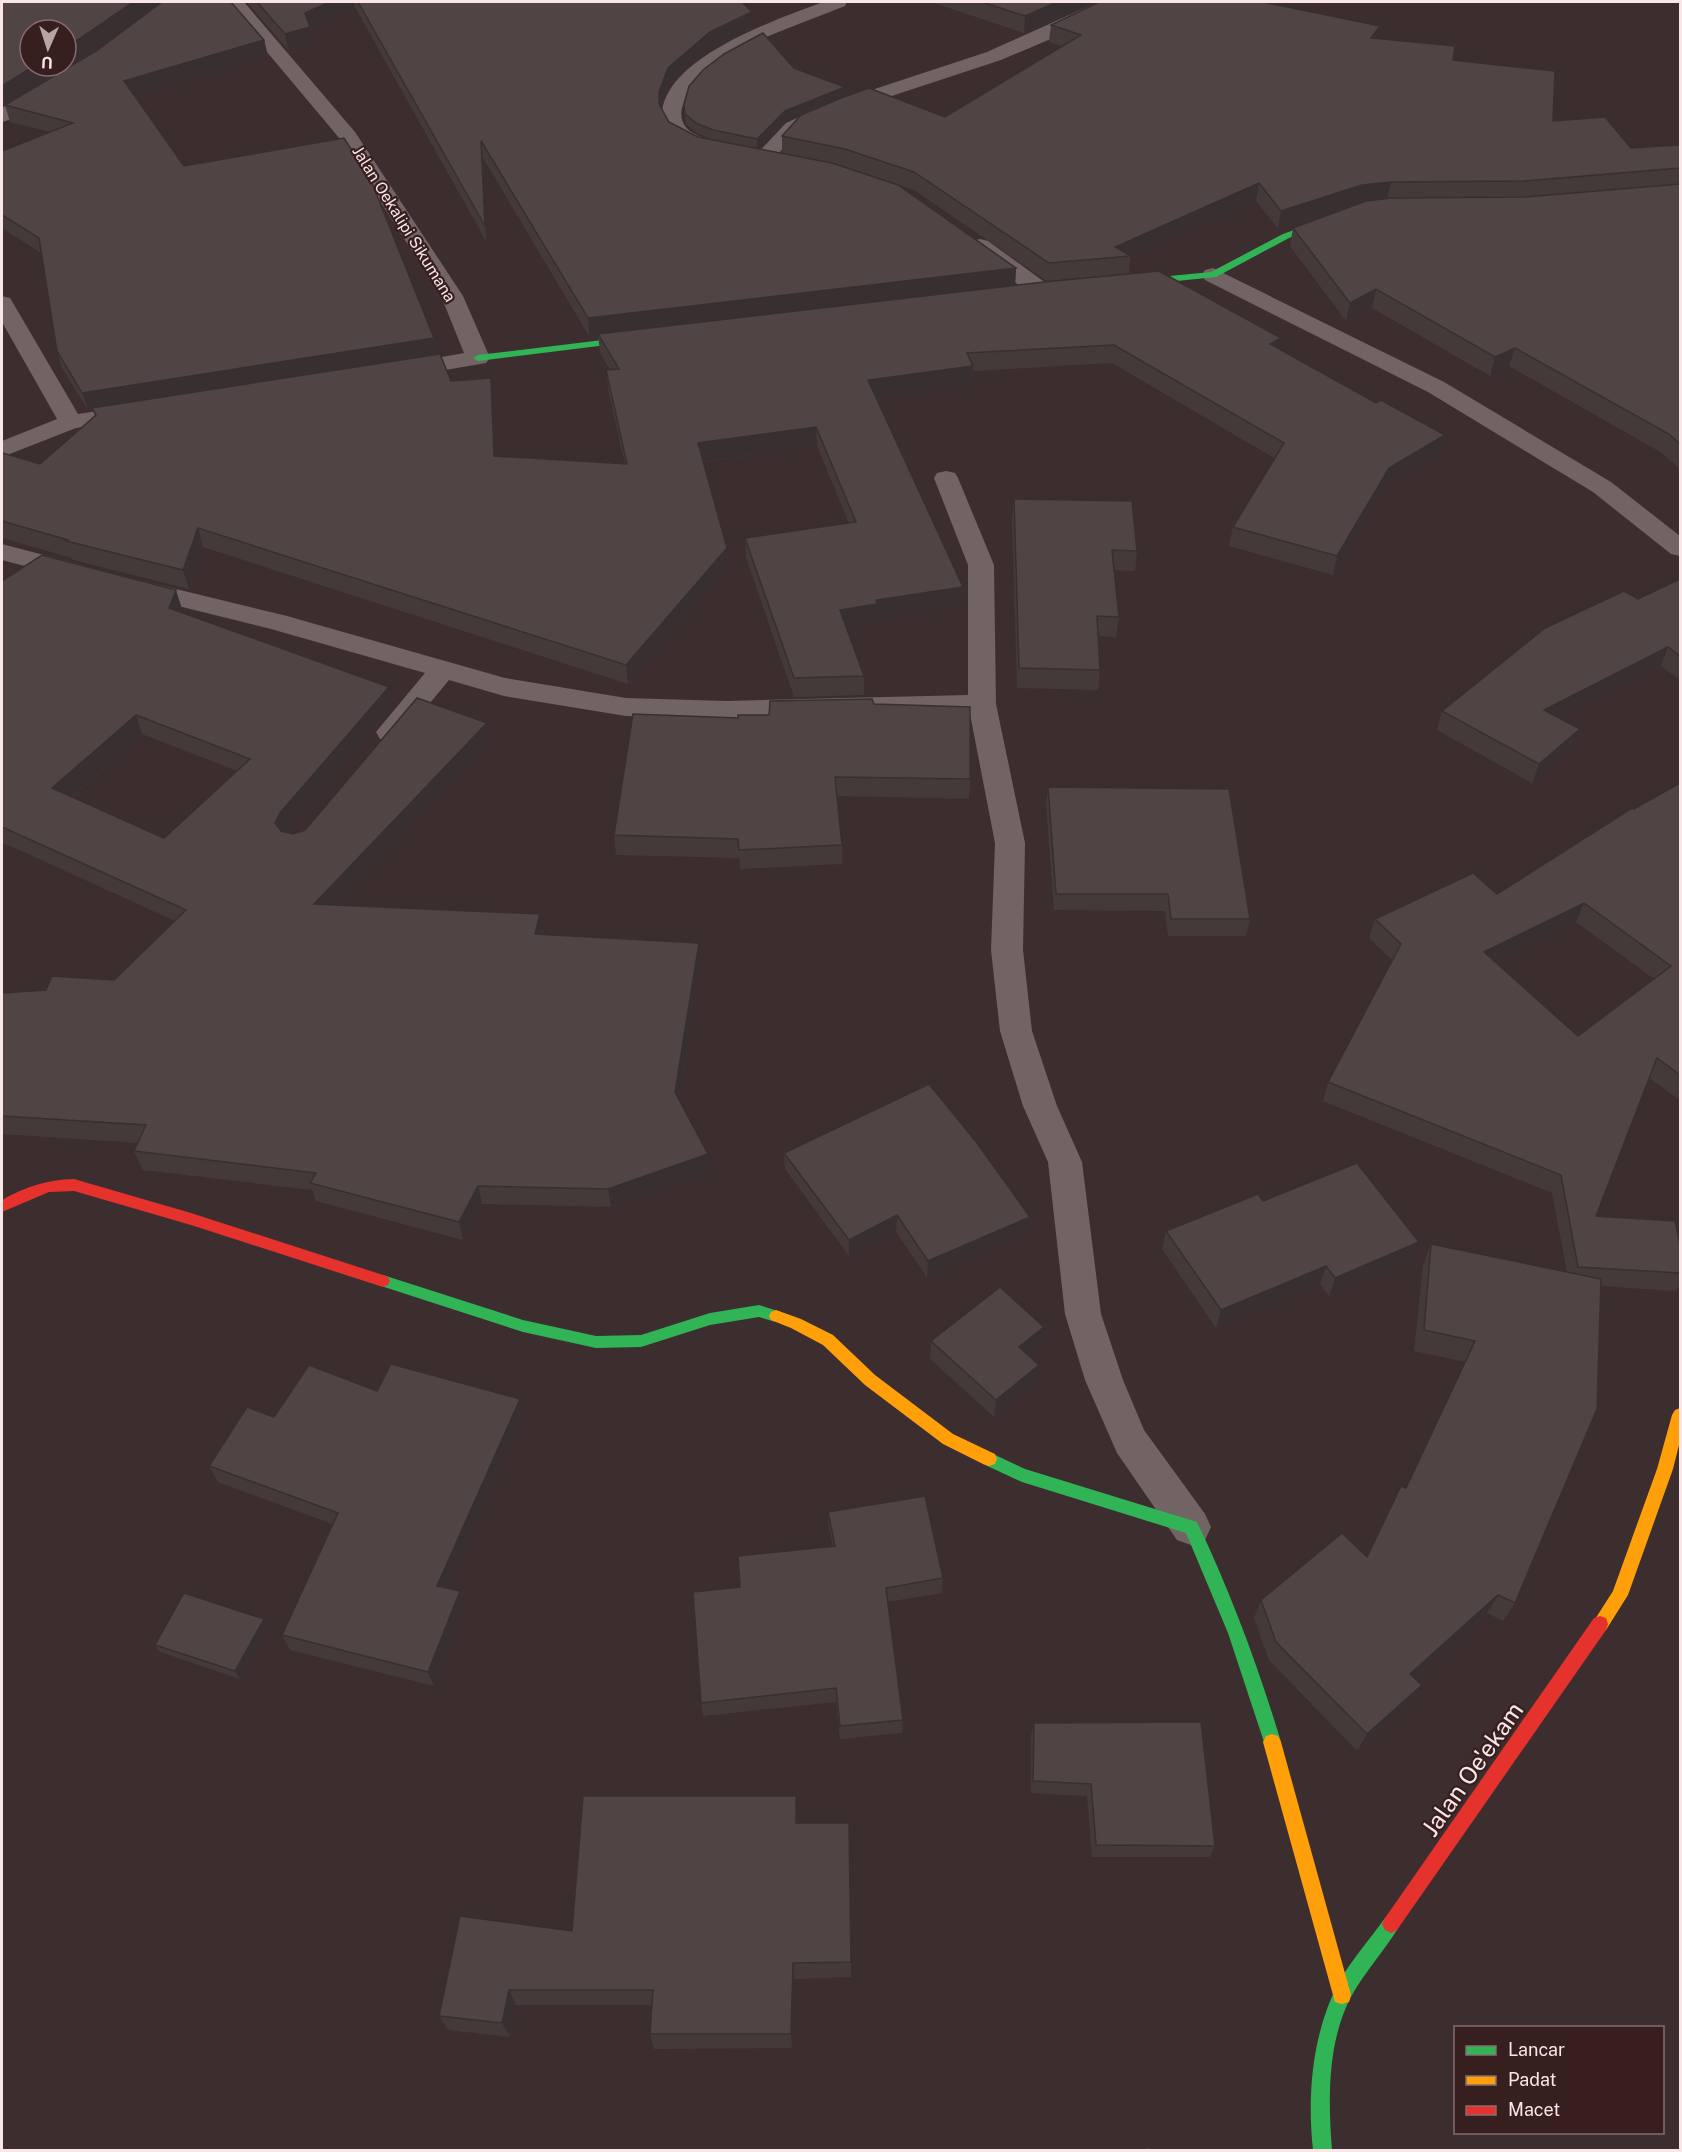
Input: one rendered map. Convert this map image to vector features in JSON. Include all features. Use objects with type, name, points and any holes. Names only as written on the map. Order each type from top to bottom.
[{"type":"street","name":"Jalan Oekalipi Sikumana","points":[[234,2],[348,136],[452,296],[478,358]]},
{"type":"street","points":[[783,161],[706,147],[679,133],[672,121],[672,109],[678,90],[719,54],[778,26],[838,2]]},
{"type":"street","points":[[762,159],[793,127],[833,109],[994,56],[1053,31],[1112,2]]},
{"type":"street","points":[[2,116],[62,79]]},
{"type":"street","points":[[1111,285],[1213,275],[1287,236],[1351,214]]},
{"type":"street","points":[[966,236],[1048,291]]},
{"type":"street","points":[[1213,275],[1436,387],[1602,487],[1680,548]]},
{"type":"street","points":[[1019,294],[1048,291]]},
{"type":"street","points":[[2,303],[71,422]]},
{"type":"street","points":[[378,374],[478,358],[654,337]]},
{"type":"street","points":[[2,450],[71,422],[163,408]]},
{"type":"street","points":[[946,478],[981,565],[982,704],[1010,843],[1007,950],[1016,1031],[1040,1106],[1065,1162],[1083,1314],[1104,1380],[1130,1441],[1191,1527],[1210,1565],[1262,1707],[1342,1995]]},
{"type":"street","points":[[2,552],[277,622],[504,687],[626,707],[726,710],[982,704]]},
{"type":"street","points":[[374,752],[442,671]]},
{"type":"street","points":[[2,1206],[25,1194],[49,1186],[74,1185],[191,1219],[523,1326],[596,1342],[641,1341],[710,1319],[759,1311],[796,1323],[828,1340],[870,1380],[948,1439],[1022,1475],[1191,1527]]},
{"type":"street","name":"Jalan Oe'ekam","points":[[1322,2151],[1319,2110],[1327,2041],[1342,1995],[1620,1595],[1665,1469],[1680,1415]]},
{"type":"building","points":[[2,2],[133,2],[78,40],[78,18],[18,18],[18,76],[2,86]]},
{"type":"building","points":[[162,2],[231,2],[264,40],[124,81],[184,166],[344,138],[370,178],[434,338],[82,393],[57,351],[39,238],[2,215],[2,151],[73,123],[5,105],[50,78],[78,78],[78,62]]},
{"type":"building","points":[[257,2],[330,2],[305,13],[310,27],[285,34]]},
{"type":"building","points":[[358,2],[742,2],[752,12],[710,32],[668,68],[659,92],[659,104],[669,122],[698,137],[832,163],[898,185],[1016,268],[588,318],[481,141],[485,226]]},
{"type":"building","points":[[982,2],[1057,2],[1025,16]]},
{"type":"building","points":[[1099,2],[1263,2],[1380,26],[1371,38],[1455,46],[1453,60],[1555,71],[1553,121],[1605,117],[1631,148],[1680,145],[1680,168],[1525,181],[1391,182],[1362,185],[1281,211],[1259,183],[1115,247],[1131,256],[1049,263],[914,172],[845,149],[782,136],[801,115],[869,88],[945,117],[1081,35],[1051,25]]},
{"type":"building","points":[[763,33],[794,68],[845,87],[785,111],[757,139],[713,130],[696,123],[685,114],[684,104],[689,86],[703,70],[724,54]]},
{"type":"building","points":[[1680,184],[1680,444],[1669,434],[1515,348],[1495,357],[1376,289],[1350,303],[1293,228],[1366,201],[1391,198],[1525,197]]},
{"type":"building","points":[[1159,271],[1281,338],[1270,344],[1376,403],[1381,400],[1445,435],[1389,468],[1337,556],[1233,527],[1284,443],[1114,345],[967,353],[973,366],[868,380],[963,587],[876,600],[877,604],[840,610],[864,676],[794,678],[745,538],[856,522],[816,427],[698,443],[727,548],[626,665],[198,528],[183,570],[66,541],[68,540],[2,521],[2,454],[40,464],[96,415],[92,408],[440,354],[451,381],[491,378],[494,456],[627,464],[606,370],[619,369],[598,334],[1044,282]]},
{"type":"building","points":[[1014,499],[1132,501],[1137,551],[1112,550],[1119,617],[1097,616],[1100,670],[1019,668]]},
{"type":"building","points":[[42,555],[176,590],[169,608],[389,687],[280,813],[275,823],[281,831],[293,834],[305,830],[417,698],[487,723],[314,904],[540,914],[535,934],[699,943],[675,1092],[708,1154],[608,1189],[478,1186],[459,1222],[310,1183],[316,1173],[134,1151],[146,1125],[2,1116],[2,993],[46,990],[52,976],[114,980],[186,910],[2,827],[2,581]],"holes":[[[136,715],[250,759],[164,838],[52,788]]]},
{"type":"building","points":[[1680,579],[1680,656],[1668,647],[1544,710],[1580,729],[1539,764],[1442,711],[1545,628],[1624,591],[1638,599]]},
{"type":"building","points":[[872,699],[874,704],[970,707],[970,779],[835,777],[842,845],[739,850],[738,839],[614,835],[633,714],[738,718],[738,715],[769,715],[770,701]]},
{"type":"building","points":[[1680,783],[1680,1075],[1657,1058],[1596,1216],[1675,1221],[1680,1245],[1680,1273],[1578,1267],[1561,1175],[1328,1082],[1401,944],[1375,919],[1473,873],[1497,894],[1632,808],[1634,809]],"holes":[[[1584,903],[1671,966],[1578,1036],[1484,952]]]},
{"type":"building","points":[[1048,787],[1229,789],[1250,919],[1171,919],[1168,894],[1056,894]]},
{"type":"building","points":[[929,1084],[977,1143],[1030,1217],[928,1261],[897,1215],[849,1240],[784,1153]]},
{"type":"building","points":[[1357,1163],[1419,1242],[1335,1278],[1326,1266],[1221,1310],[1166,1231],[1258,1194],[1263,1201]]},
{"type":"building","points":[[1431,1244],[1601,1279],[1597,1409],[1515,1603],[1498,1595],[1410,1674],[1422,1685],[1367,1734],[1276,1642],[1261,1600],[1342,1533],[1367,1557],[1401,1486],[1406,1488],[1475,1341],[1424,1330]]},
{"type":"building","points":[[1000,1287],[1044,1327],[1019,1347],[1039,1365],[996,1400],[931,1341]]},
{"type":"building","points":[[391,1364],[520,1399],[437,1586],[460,1591],[428,1672],[282,1635],[338,1513],[209,1466],[247,1407],[274,1417],[309,1365],[377,1391]]},
{"type":"building","points":[[925,1496],[943,1578],[886,1588],[903,1720],[840,1726],[836,1688],[701,1703],[693,1592],[740,1587],[738,1556],[835,1546],[828,1512]]},
{"type":"building","points":[[184,1593],[264,1619],[235,1671],[155,1645]]},
{"type":"building","points":[[1201,1722],[1215,1846],[1096,1845],[1091,1784],[1033,1781],[1034,1723]]},
{"type":"building","points":[[583,1796],[796,1796],[796,1823],[849,1823],[851,1962],[793,1963],[791,2034],[650,2034],[653,1990],[509,1990],[502,2023],[439,2016],[460,1916],[572,1931]]},
{"type":"building","points":[[1151,2147],[1152,2151],[1129,2151]]},
{"type":"traffic: fast","points":[[1128,283],[1213,275],[1286,236],[1335,218]]},
{"type":"traffic: fast","points":[[478,358],[644,338]]},
{"type":"traffic: fast","points":[[383,1281],[523,1326],[596,1342],[641,1341],[710,1319],[759,1311],[776,1316]]},
{"type":"traffic: fast","points":[[989,1459],[1022,1475],[1191,1527],[1236,1633],[1272,1742]]},
{"type":"traffic: fast","points":[[1322,2150],[1320,2111],[1322,2071],[1329,2033],[1342,1996],[1352,1978],[1391,1924]]},
{"type":"traffic: slow","points":[[776,1316],[796,1323],[828,1340],[870,1380],[948,1439],[989,1459]]},
{"type":"traffic: slow","points":[[1600,1624],[1620,1595],[1665,1469],[1680,1415]]},
{"type":"traffic: slow","points":[[1272,1742],[1342,1995]]},
{"type":"traffic: jam","points":[[2,1206],[25,1194],[49,1186],[74,1185],[191,1219],[383,1281]]},
{"type":"traffic: jam","points":[[1391,1924],[1600,1624]]}]
